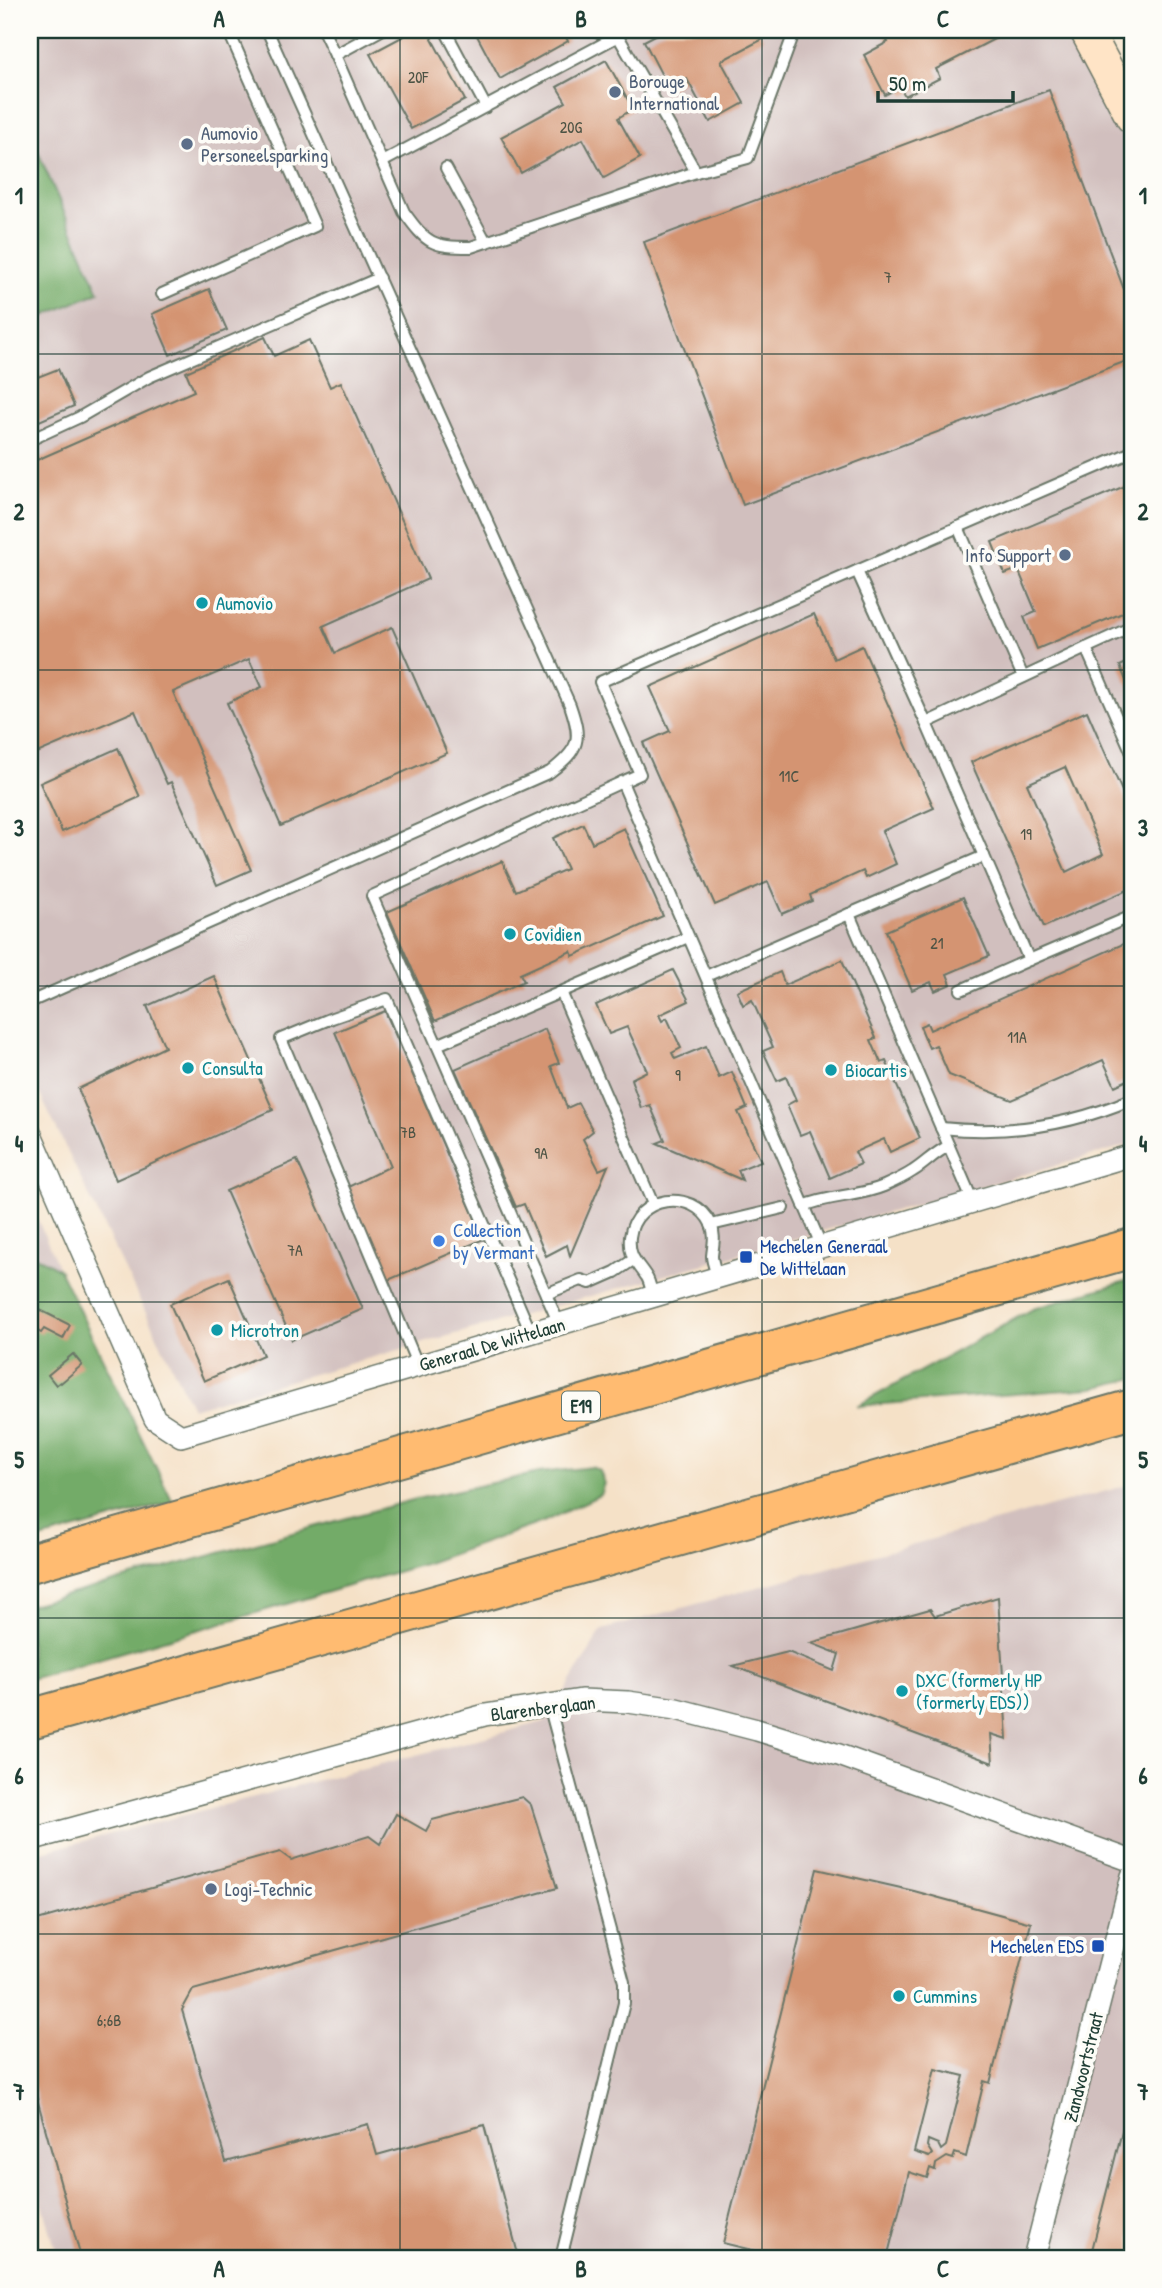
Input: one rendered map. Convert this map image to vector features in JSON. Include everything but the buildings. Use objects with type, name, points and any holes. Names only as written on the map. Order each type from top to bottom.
[{"type":"highway","name":"E19","points":[[30,1563],[1132,1248]]},
{"type":"highway","points":[[30,1719],[1132,1409]]},
{"type":"street","points":[[1086,30],[1132,117]]},
{"type":"street","name":"Generaal De Wittelaan","points":[[30,1132],[155,1419],[181,1436],[1132,1155]]},
{"type":"street","name":"Blarenberglaan","points":[[30,1840],[485,1715],[581,1700],[628,1702],[676,1709],[757,1730],[839,1755],[1132,1861]]},
{"type":"street","name":"Zandvoortstraat","points":[[1034,2258],[1132,1876]]},
{"type":"lane","points":[[162,294],[315,226],[228,30]]},
{"type":"lane","points":[[30,1002],[550,772],[565,761],[576,745],[578,727],[570,705],[267,30]]},
{"type":"lane","points":[[323,30],[404,212],[420,235],[442,247],[471,247],[696,172],[748,158],[795,30]]},
{"type":"lane","points":[[335,55],[381,30]]},
{"type":"lane","points":[[445,30],[486,107]]},
{"type":"lane","points":[[595,30],[619,33]]},
{"type":"lane","points":[[382,162],[619,33]]},
{"type":"lane","points":[[619,33],[696,172]]},
{"type":"lane","points":[[446,168],[486,242]]},
{"type":"lane","points":[[30,440],[80,417],[149,377],[379,278]]},
{"type":"lane","points":[[559,1324],[372,896],[640,774],[600,682],[1132,452]]},
{"type":"lane","points":[[958,527],[1023,677]]},
{"type":"lane","points":[[857,571],[1030,960]]},
{"type":"lane","points":[[926,723],[1132,627]]},
{"type":"lane","points":[[1086,648],[1132,752]]},
{"type":"lane","points":[[622,782],[822,1247]]},
{"type":"lane","points":[[706,976],[984,856]]},
{"type":"lane","points":[[849,914],[973,1202]]},
{"type":"lane","points":[[961,990],[1132,916]]},
{"type":"lane","points":[[437,1045],[688,937]]},
{"type":"lane","points":[[561,992],[653,1204]]},
{"type":"lane","points":[[418,1366],[281,1039],[387,999],[531,1333]]},
{"type":"lane","points":[[941,1128],[998,1131],[1027,1129],[1084,1117],[1132,1099]]},
{"type":"lane","points":[[804,1206],[881,1187],[913,1171],[938,1151],[949,1146]]},
{"type":"lane","points":[[653,1297],[647,1277],[634,1260],[630,1238],[637,1218],[653,1204],[664,1200],[687,1202],[697,1208],[711,1225],[715,1247],[712,1258],[718,1278]]},
{"type":"lane","points":[[711,1225],[783,1208]]},
{"type":"lane","points":[[546,1294],[580,1280],[590,1283],[634,1260]]},
{"type":"lane","points":[[549,1705],[624,1982],[624,2004],[561,2258]]},
{"type":"shaded area","points":[[30,30],[1074,30],[1132,133],[1132,1144],[192,1408],[30,1074]]},
{"type":"shaded area","points":[[30,1202],[59,1269],[30,1253]]},
{"type":"shaded area","points":[[1132,1484],[1132,2258],[58,2258],[30,2160],[30,1855],[547,1721],[602,1630]]},
{"type":"green space","points":[[30,134],[99,292],[30,322]]},
{"type":"green space","points":[[30,1253],[59,1269],[173,1502],[30,1542]]},
{"type":"green space","points":[[1132,1279],[1132,1379],[1093,1388],[857,1406],[1033,1309]]},
{"type":"green space","points":[[592,1467],[600,1471],[604,1483],[600,1495],[543,1522],[427,1563],[30,1679],[30,1605],[416,1499],[539,1473]]},
{"type":"place","name":"Borouge International","points":[[615,92]]},
{"type":"place","name":"Aumovio Personeelsparking","points":[[187,144]]},
{"type":"place","name":"Info Support","points":[[1065,555]]},
{"type":"place","name":"Aumovio","points":[[202,603]]},
{"type":"place","name":"Covidien","points":[[510,934]]},
{"type":"place","name":"Consulta","points":[[188,1068]]},
{"type":"place","name":"Biocartis","points":[[831,1070]]},
{"type":"place","name":"Collection by Vermant","points":[[439,1241]]},
{"type":"place","name":"Mechelen Generaal De Wittelaan","points":[[746,1257]]},
{"type":"place","name":"Microtron","points":[[217,1330]]},
{"type":"place","name":"DXC (formerly HP (formerly EDS))","points":[[902,1691]]},
{"type":"place","name":"Logi-Technic","points":[[211,1889]]},
{"type":"place","name":"Mechelen EDS","points":[[1098,1946]]},
{"type":"place","name":"Cummins","points":[[899,1996]]}]
